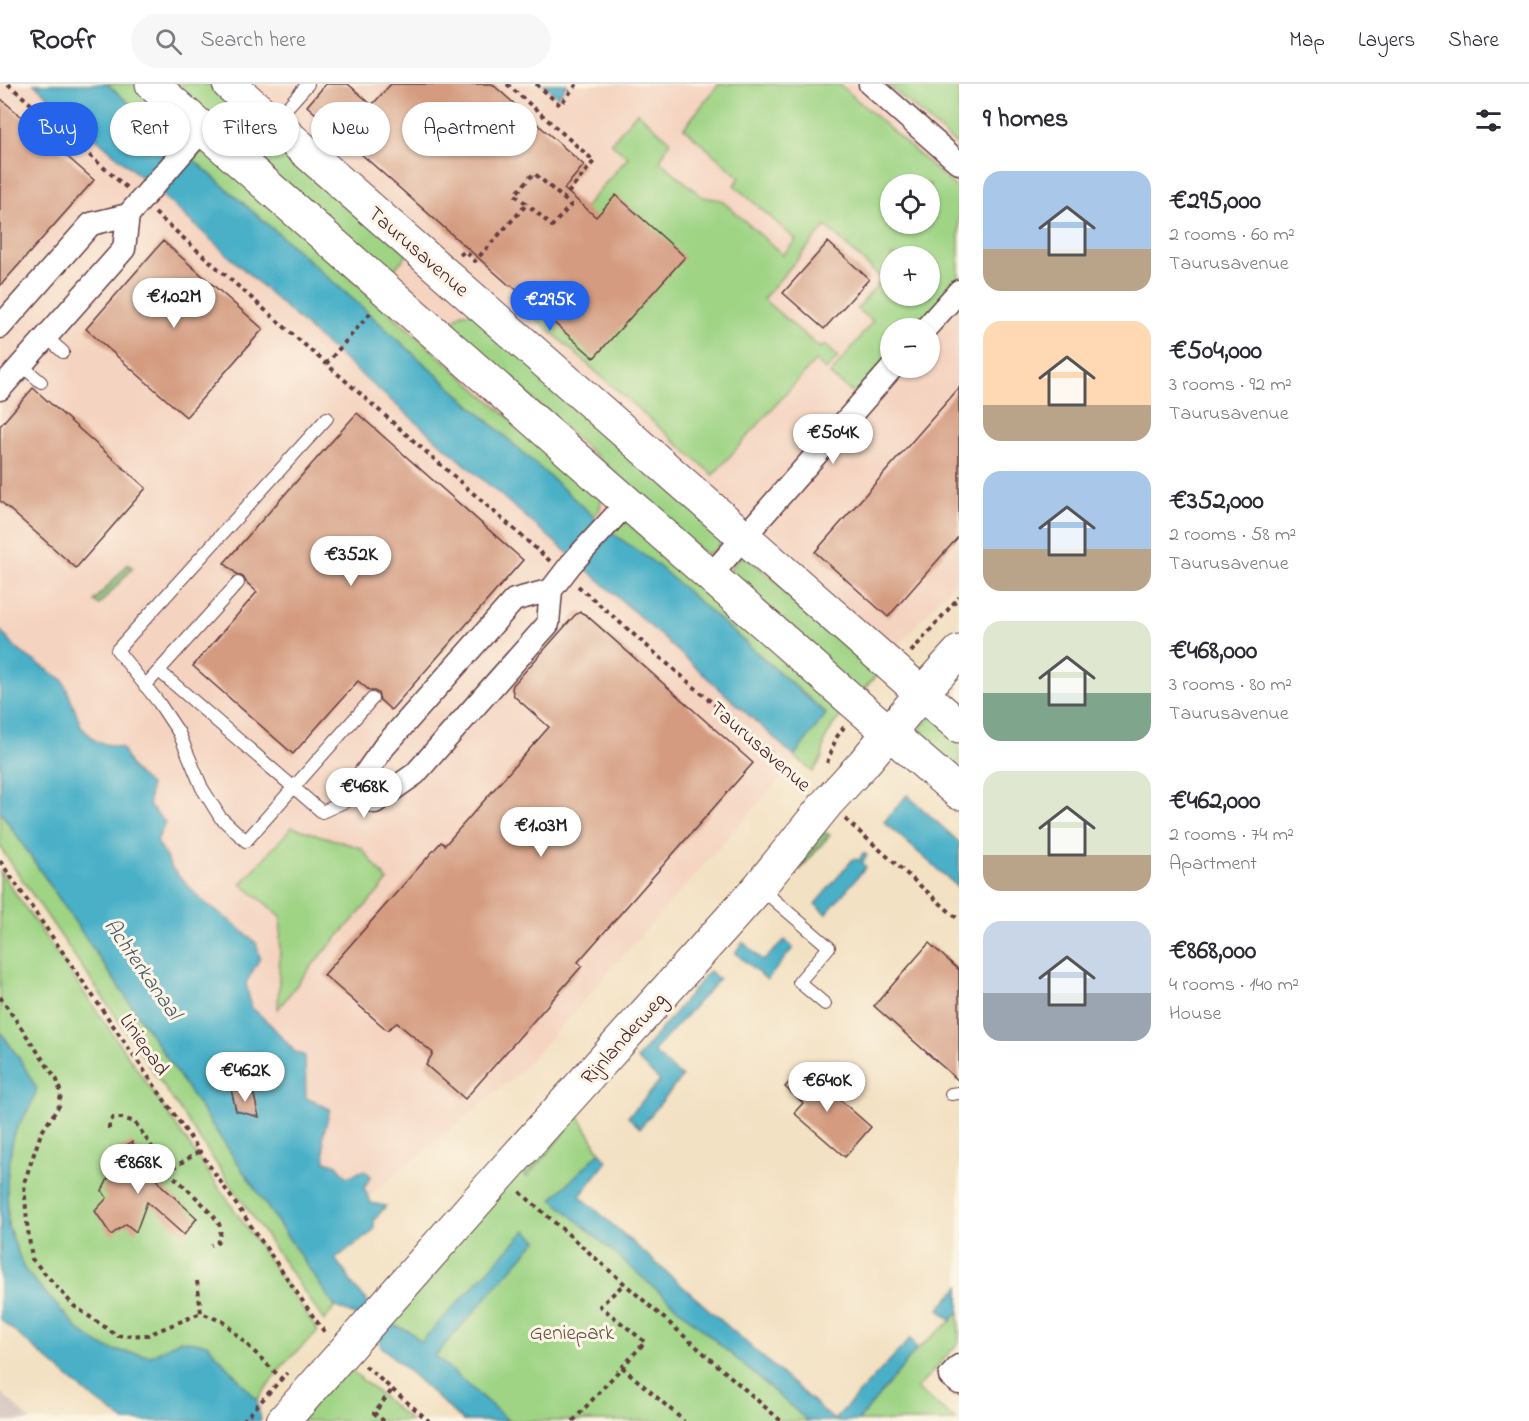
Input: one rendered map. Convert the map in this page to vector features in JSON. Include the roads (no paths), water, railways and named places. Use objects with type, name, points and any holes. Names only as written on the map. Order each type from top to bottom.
[{"type":"main road","points":[[152,84],[195,138],[430,328],[618,513],[710,576],[959,793]]},
{"type":"main road","name":"Taurusavenue","points":[[229,84],[249,102]]},
{"type":"main road","name":"Taurusavenue","points":[[299,146],[959,726]]},
{"type":"main road","points":[[430,328],[463,289]]},
{"type":"main road","name":"Rijnlanderweg","points":[[285,1407],[373,1319],[759,886],[827,803],[959,652]]},
{"type":"street","points":[[870,84],[959,163]]},
{"type":"street","points":[[0,389],[124,249],[137,204],[195,138]]},
{"type":"street","points":[[0,327],[90,224],[137,204]]},
{"type":"street","points":[[935,318],[959,291]]},
{"type":"street","points":[[710,576],[883,378]]},
{"type":"street","points":[[562,576],[548,624],[415,774],[375,802],[358,784],[384,747],[514,600],[562,576],[618,513]]},
{"type":"street","points":[[959,1366],[950,1376],[959,1383]]},
{"type":"lane","points":[[292,102],[308,84]]},
{"type":"lane","points":[[46,337],[63,352]]},
{"type":"lane","points":[[21,365],[41,382]]},
{"type":"lane","points":[[327,418],[117,650],[179,733],[202,788],[220,817],[246,841],[372,699]]},
{"type":"lane","points":[[145,686],[238,583]]},
{"type":"lane","points":[[159,671],[322,812],[366,792]]},
{"type":"lane","points":[[759,886],[829,947],[799,982],[825,1004]]},
{"type":"water","points":[[34,84],[107,84],[128,102],[110,102],[110,150],[98,140],[98,102],[55,102]]},
{"type":"water","points":[[543,84],[567,84],[558,97]]},
{"type":"water","points":[[117,156],[189,156],[355,301],[612,533],[656,564],[826,714],[794,756],[599,580],[320,339]]},
{"type":"water","name":"Achterkanaal","points":[[0,630],[22,653],[63,680],[82,728],[97,742],[122,748],[132,769],[150,785],[149,806],[165,822],[157,841],[171,867],[201,900],[256,943],[260,958],[246,983],[251,1007],[295,1052],[305,1056],[306,1098],[330,1109],[323,1136],[325,1161],[337,1165],[347,1177],[364,1170],[371,1176],[364,1188],[371,1203],[386,1206],[374,1220],[374,1229],[371,1233],[335,1259],[379,1318],[409,1331],[421,1342],[526,1230],[537,1240],[435,1356],[509,1421],[463,1421],[381,1346],[375,1329],[353,1314],[335,1307],[0,811]]},
{"type":"water","points":[[907,795],[959,842],[959,888],[884,822]]},
{"type":"water","points":[[863,853],[867,855],[862,863],[866,867],[826,914],[815,904],[853,859],[859,860]]},
{"type":"water","points":[[785,940],[793,948],[767,980],[735,953],[743,942],[763,961]]},
{"type":"water","points":[[709,971],[719,979],[653,1052],[682,1077],[640,1128],[628,1117],[660,1081],[637,1059]]},
{"type":"water","points":[[0,1031],[37,1089],[30,1107],[13,1135],[7,1180],[8,1226],[24,1269],[79,1330],[100,1345],[113,1350],[151,1356],[180,1340],[207,1344],[257,1400],[261,1421],[125,1421],[90,1396],[0,1319]]},
{"type":"water","points":[[600,1152],[607,1161],[580,1196],[834,1420],[911,1338],[917,1349],[858,1421],[808,1421],[552,1199]]},
{"type":"water","points":[[959,1287],[959,1311],[951,1321],[939,1309]]},
{"type":"park label","name":"Geniepark","points":[[572,1332]]}]
